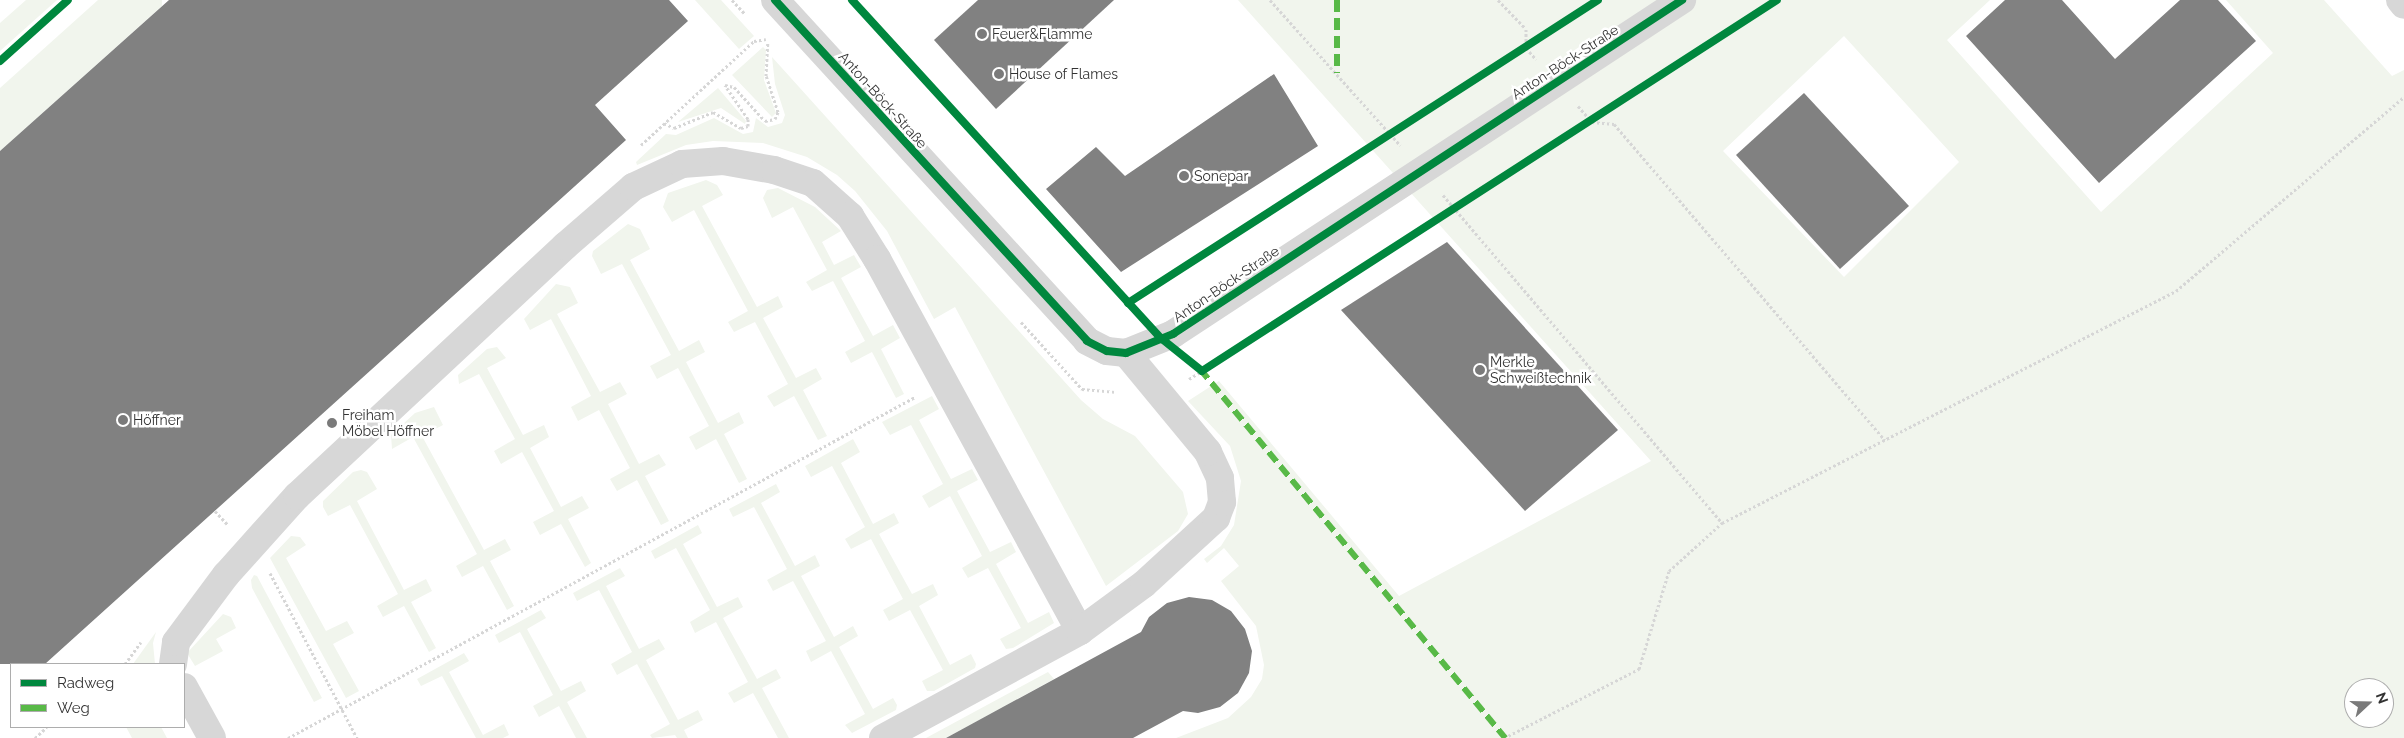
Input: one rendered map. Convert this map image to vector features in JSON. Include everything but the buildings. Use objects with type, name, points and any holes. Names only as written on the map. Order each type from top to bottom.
[{"type":"street","name":"Anton-Böck-Straße","points":[[774,0],[1087,341],[1107,351],[1126,353],[1173,334],[1420,170],[1682,0]]},
{"type":"street","points":[[2400,0],[2404,5]]},
{"type":"street","points":[[173,660],[176,642],[250,548],[304,490],[566,246],[633,188],[682,164],[723,162],[774,170],[813,183],[850,216],[877,259],[1080,631]]},
{"type":"street","points":[[883,738],[1080,631],[1144,584],[1216,518],[1222,502],[1220,478],[1208,452],[1126,353]]},
{"type":"street","points":[[185,689],[212,738]]},
{"type":"path","points":[[1270,0],[1420,170],[1722,523]]},
{"type":"path","points":[[1498,0],[1526,29],[1526,48],[1592,122],[1614,124],[1885,440]]},
{"type":"path","points":[[664,123],[674,128],[713,112],[741,128],[748,126],[748,119],[725,85],[734,87],[765,121],[775,120],[778,112],[766,76],[768,39]]},
{"type":"path","points":[[633,188],[624,163],[664,123],[754,41]]},
{"type":"path","points":[[1504,738],[1639,669],[1669,571],[1722,523],[2176,291],[2404,97]]},
{"type":"path","points":[[288,738],[944,382]]},
{"type":"path","points":[[215,511],[250,548],[268,571],[357,738]]},
{"type":"path","points":[[35,738],[46,728]]},
{"type":"shaded area","points":[[26,0],[57,0],[0,51],[0,23]]},
{"type":"shaded area","points":[[98,0],[162,0],[162,6],[0,151],[0,88]]},
{"type":"shaded area","points":[[695,0],[721,0],[754,36],[739,49]]},
{"type":"shaded area","points":[[1238,0],[1990,0],[1947,40],[2101,212],[2273,53],[2226,0],[2324,0],[2392,76],[2404,70],[2404,738],[1176,738],[1228,718],[1251,697],[1262,679],[1264,665],[1256,626],[1221,581],[1239,566],[1224,548],[1207,563],[1204,559],[1221,546],[1234,525],[1241,481],[1230,446],[1188,401],[1219,381],[1399,596],[1651,461]],"holes":[[[1844,36],[1959,162],[1844,277],[1723,151]]]},
{"type":"shaded area","points":[[763,47],[766,50],[764,80],[776,113],[772,117],[732,75]]},
{"type":"shaded area","points":[[772,57],[1081,400],[1103,419],[1135,436],[1183,492],[1188,514],[1178,531],[1106,586],[955,307],[934,319],[887,231],[855,191],[837,175],[807,157],[763,143],[713,141],[686,145],[637,165],[636,162],[666,134],[676,135],[714,118],[743,134],[753,132],[756,118],[768,127],[782,123],[785,115],[775,84]]},
{"type":"shaded area","points":[[718,88],[746,121],[745,124],[721,108],[678,122]]},
{"type":"shaded area","points":[[706,180],[717,185],[723,195],[702,206],[757,307],[778,296],[783,307],[763,318],[796,378],[816,368],[822,379],[803,390],[827,436],[818,440],[794,396],[774,407],[767,396],[788,384],[755,322],[734,332],[728,322],[748,311],[694,210],[672,222],[663,207],[668,193]]},
{"type":"shaded area","points":[[778,188],[815,207],[841,231],[822,242],[834,265],[854,255],[861,267],[841,278],[873,336],[893,325],[900,338],[881,349],[904,394],[896,398],[872,352],[851,363],[845,352],[865,341],[833,281],[812,291],[806,282],[827,270],[793,207],[772,218],[763,198],[767,190]]},
{"type":"shaded area","points":[[628,224],[640,229],[650,249],[630,260],[679,351],[699,340],[705,352],[686,362],[718,423],[739,412],[744,423],[724,434],[747,479],[739,483],[716,439],[696,450],[689,437],[709,426],[678,368],[657,379],[650,366],[671,355],[622,264],[601,274],[592,256],[593,251]]},
{"type":"shaded area","points":[[556,284],[570,287],[578,303],[557,314],[600,392],[620,382],[627,394],[608,404],[639,464],[659,454],[666,465],[645,476],[669,521],[661,525],[637,480],[617,491],[610,479],[630,468],[599,410],[578,421],[571,407],[591,396],[551,319],[530,330],[524,319]]},
{"type":"shaded area","points":[[497,347],[506,358],[487,368],[523,435],[544,425],[549,437],[530,448],[561,507],[582,496],[589,508],[568,519],[591,563],[585,567],[561,524],[540,535],[533,522],[554,511],[522,452],[501,464],[494,451],[515,439],[479,374],[459,384],[458,375],[487,349]]},
{"type":"shaded area","points":[[932,396],[939,409],[919,420],[951,479],[972,469],[978,480],[957,491],[990,552],[1011,542],[1016,552],[996,564],[1028,623],[1049,612],[1054,623],[1013,648],[1006,649],[1000,639],[1021,628],[988,568],[968,578],[962,568],[982,556],[950,496],[929,508],[922,496],[943,484],[911,425],[890,435],[882,422]]},
{"type":"shaded area","points":[[434,407],[443,425],[422,436],[484,550],[505,539],[511,550],[490,561],[514,606],[507,610],[483,566],[462,577],[456,566],[477,554],[413,437],[392,449],[391,435],[415,413]]},
{"type":"shaded area","points":[[853,439],[860,452],[841,463],[873,524],[894,513],[899,523],[879,534],[912,594],[933,584],[938,595],[919,606],[950,665],[971,654],[976,664],[975,668],[934,691],[927,691],[922,681],[943,670],[910,610],[889,621],[883,610],[903,599],[871,539],[851,549],[845,539],[865,527],[832,466],[811,477],[805,466]]},
{"type":"shaded area","points":[[361,470],[367,472],[377,489],[357,501],[404,590],[426,579],[432,591],[411,602],[436,648],[429,652],[404,606],[383,617],[377,606],[398,594],[350,505],[328,516],[323,507],[323,501],[353,472]]},
{"type":"shaded area","points":[[776,484],[780,492],[761,503],[795,566],[815,555],[820,566],[801,576],[834,637],[853,626],[858,636],[839,647],[873,709],[893,698],[897,705],[896,710],[852,733],[845,725],[865,714],[831,651],[811,662],[806,651],[826,641],[793,581],[773,591],[767,580],[787,569],[754,507],[733,517],[729,509]]},
{"type":"shaded area","points":[[698,525],[702,533],[683,544],[717,607],[738,597],[743,607],[723,618],[757,679],[776,669],[781,678],[762,688],[789,738],[778,738],[753,693],[734,703],[728,693],[748,682],[716,622],[695,633],[690,622],[710,610],[676,548],[655,559],[651,551]]},
{"type":"shaded area","points":[[291,536],[300,537],[306,545],[286,558],[326,631],[347,621],[354,633],[333,644],[359,691],[346,698],[270,558]]},
{"type":"shaded area","points":[[620,568],[625,576],[606,586],[639,649],[659,639],[665,649],[646,660],[678,720],[698,710],[703,720],[684,730],[688,738],[677,738],[675,735],[652,738],[650,735],[670,724],[637,664],[617,675],[611,664],[632,652],[599,590],[577,601],[573,593]]},
{"type":"shaded area","points":[[254,575],[257,576],[322,698],[314,702],[252,588],[251,580]]},
{"type":"shaded area","points":[[541,610],[546,618],[527,629],[561,691],[581,681],[586,691],[567,702],[587,738],[576,738],[559,706],[539,717],[533,706],[553,695],[520,632],[499,643],[495,635]]},
{"type":"shaded area","points":[[223,614],[231,617],[236,628],[216,639],[223,651],[195,666],[187,653]]},
{"type":"shaded area","points":[[156,632],[153,643],[155,663],[134,663]]},
{"type":"shaded area","points":[[464,653],[469,661],[449,672],[483,735],[504,724],[509,735],[503,738],[476,738],[442,676],[421,686],[417,679]]},
{"type":"shaded area","points":[[1048,672],[1054,679],[946,738],[926,738]]},
{"type":"shaded area","points":[[127,728],[162,728],[167,738],[132,738]]},
{"type":"marked path","points":[[1337,0],[1337,73]]},
{"type":"marked path","points":[[1200,369],[1505,738]]},
{"type":"cycle path","points":[[0,61],[68,0]]},
{"type":"cycle path","points":[[775,0],[1087,341],[1107,351],[1126,353],[1173,334],[1682,0]]},
{"type":"cycle path","points":[[852,0],[1162,339],[1202,371],[1777,0]]},
{"type":"cycle path","points":[[1128,303],[1598,0]]},
{"type":"place","name":"Feuer&Flamme","points":[[982,34]]},
{"type":"place","name":"House of Flames","points":[[999,74]]},
{"type":"place","name":"Sonepar","points":[[1184,176]]},
{"type":"place","name":"Merkle Schweißtechnik","points":[[1480,370]]},
{"type":"place","name":"Höffner","points":[[123,420]]},
{"type":"place","name":"Freiham Möbel Höffner","points":[[332,423]]}]
